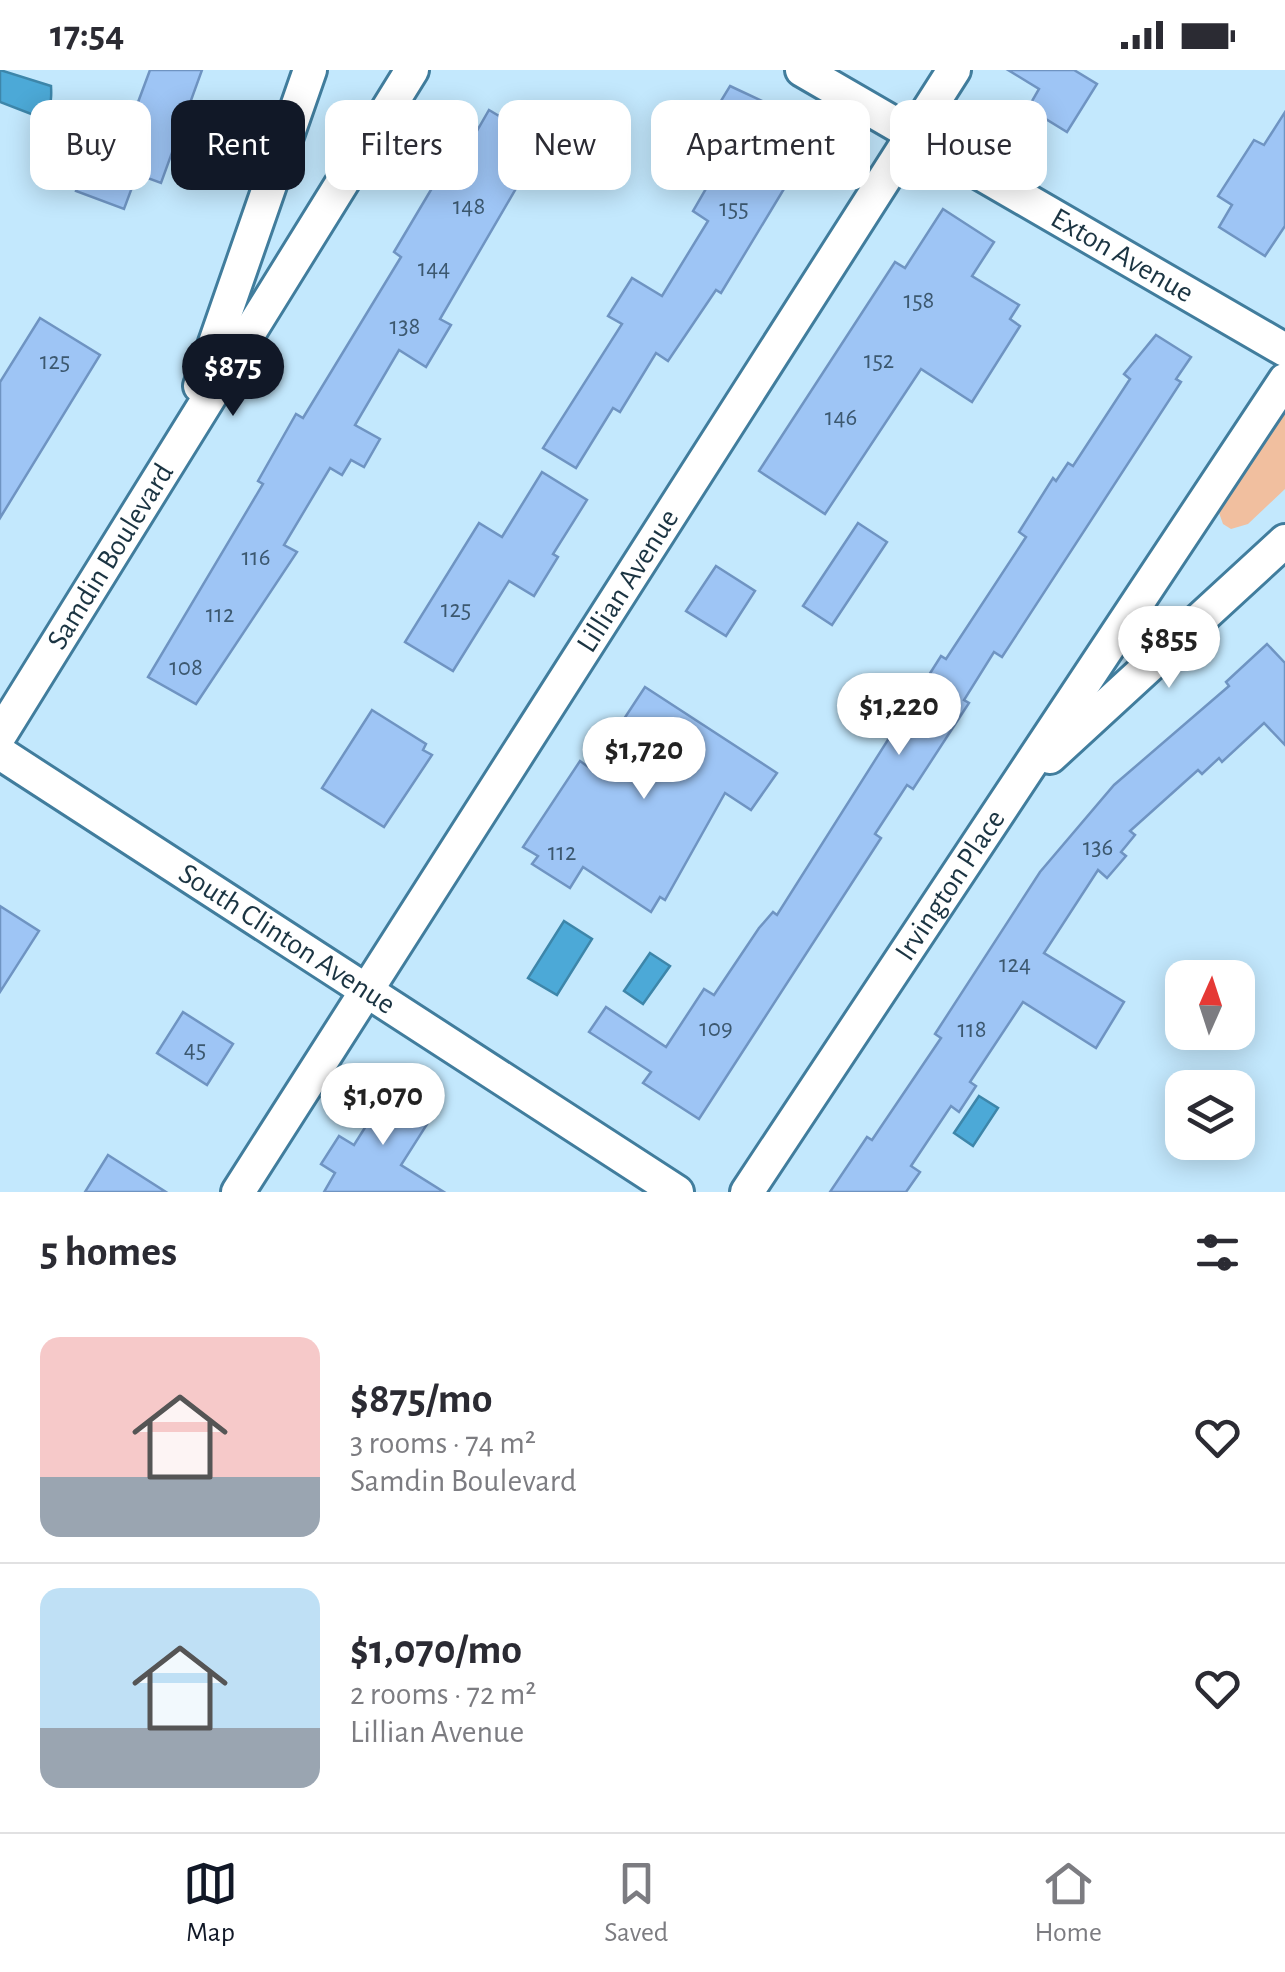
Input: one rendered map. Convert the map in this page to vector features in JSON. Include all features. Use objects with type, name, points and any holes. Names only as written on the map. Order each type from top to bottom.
[{"type":"street","points":[[179,447],[310,70]]},
{"type":"street","name":"Samdin Boulevard","points":[[0,735],[412,70]]},
{"type":"street","name":"Exton Avenue","points":[[802,70],[890,121]]},
{"type":"street","name":"Lillian Avenue","points":[[935,100],[954,70]]},
{"type":"street","name":"Lillian Avenue","points":[[238,1192],[890,170]]},
{"type":"street","name":"Exton Avenue","points":[[1009,190],[1285,350]]},
{"type":"street","name":"Irvington Place","points":[[747,1192],[1285,380]]},
{"type":"street","points":[[1010,794],[1285,541]]},
{"type":"street","name":"South Clinton Avenue","points":[[0,753],[677,1192]]},
{"type":"shaded area","points":[[1285,409],[1285,489],[1248,524],[1231,529],[1223,524],[1218,510]]},
{"type":"water","points":[[0,70],[51,86],[51,100],[30,100],[30,114],[0,102]]},
{"type":"water","points":[[564,921],[592,939],[557,995],[528,978]]},
{"type":"water","points":[[650,953],[670,966],[643,1004],[624,991]]},
{"type":"water","points":[[979,1096],[998,1108],[973,1146],[954,1133]]},
{"type":"building","points":[[150,70],[202,70],[191,100],[171,100],[171,155],[161,183],[151,179],[151,100],[139,100]]},
{"type":"building","points":[[1008,70],[1074,70],[1097,84],[1067,132],[1047,120],[1047,100],[1033,100],[1039,89]]},
{"type":"building","points":[[730,86],[760,100],[722,100]]},
{"type":"building","points":[[489,110],[498,115],[498,190],[515,190],[440,319],[451,325],[426,367],[399,350],[355,425],[380,439],[364,467],[351,460],[342,475],[330,468],[284,545],[297,552],[196,704],[148,677],[263,484],[258,481],[296,414],[303,418],[401,257],[394,252],[431,190],[478,190],[478,129]]},
{"type":"building","points":[[1285,112],[1285,226],[1265,256],[1219,227],[1232,205],[1218,196],[1254,140],[1264,145]]},
{"type":"building","points":[[76,190],[131,190],[124,209]]},
{"type":"building","points":[[705,190],[783,190],[721,293],[716,290],[668,361],[656,353],[620,412],[613,408],[576,468],[543,448],[622,324],[608,316],[632,278],[662,296],[708,221],[693,211]]},
{"type":"building","points":[[943,209],[994,242],[972,276],[1019,305],[1010,319],[1020,326],[972,402],[921,369],[825,514],[759,471],[895,262],[905,268]]},
{"type":"building","points":[[40,318],[100,355],[0,518],[0,382]]},
{"type":"building","points":[[1156,335],[1191,357],[1176,379],[1181,382],[1002,657],[994,652],[964,700],[969,703],[913,789],[907,785],[875,834],[881,838],[699,1119],[643,1083],[651,1072],[589,1032],[606,1007],[666,1047],[704,989],[714,995],[759,928],[773,912],[777,915],[941,656],[946,659],[1026,537],[1019,532],[1053,478],[1056,481],[1068,463],[1073,466],[1130,379],[1124,374]]},
{"type":"building","points":[[542,472],[587,500],[553,554],[558,557],[534,596],[509,581],[453,671],[405,642],[479,523],[502,537]]},
{"type":"building","points":[[858,523],[887,542],[832,625],[803,606]]},
{"type":"building","points":[[716,566],[755,591],[726,636],[686,611]]},
{"type":"building","points":[[1267,644],[1285,663],[1285,745],[1264,723],[1222,762],[1219,758],[1202,774],[1198,770],[1130,831],[1135,835],[1121,852],[1126,856],[1107,878],[1098,870],[1044,953],[1124,1002],[1096,1048],[1023,1002],[970,1082],[976,1086],[959,1112],[951,1106],[911,1166],[920,1172],[906,1192],[830,1192],[867,1137],[872,1140],[941,1038],[935,1034],[1040,872],[1114,785],[1229,686],[1226,682]]},
{"type":"building","points":[[645,687],[777,773],[751,810],[725,793],[665,900],[660,897],[651,912],[583,867],[570,888],[532,864],[538,856],[523,847],[580,761],[591,769]]},
{"type":"building","points":[[372,710],[426,744],[423,750],[432,755],[384,827],[322,788]]},
{"type":"building","points":[[0,906],[39,931],[0,992]]},
{"type":"building","points":[[183,1012],[233,1044],[207,1085],[157,1053]]},
{"type":"building","points":[[395,1080],[438,1107],[401,1165],[444,1192],[324,1192],[335,1173],[321,1164],[339,1136],[354,1145]]},
{"type":"building","points":[[108,1155],[166,1192],[85,1192]]}]
